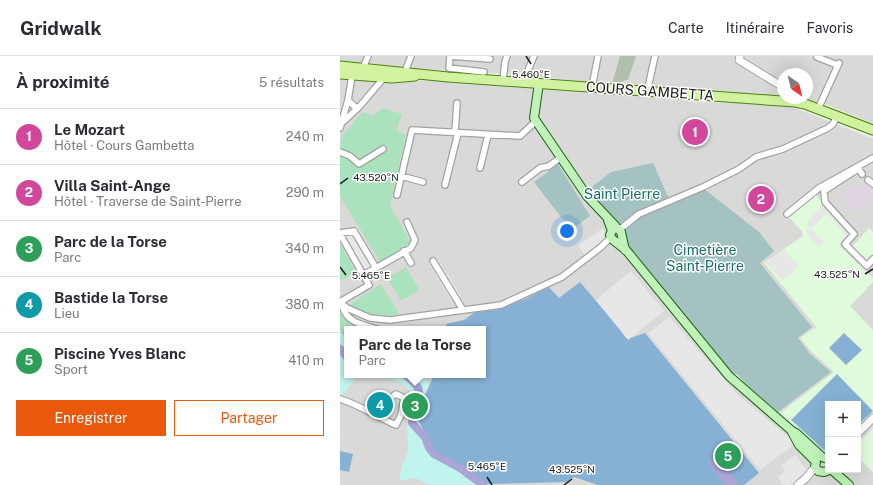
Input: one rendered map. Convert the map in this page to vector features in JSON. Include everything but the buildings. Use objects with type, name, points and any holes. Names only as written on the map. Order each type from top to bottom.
[{"type":"main road","name":"COURS GAMBETTA","points":[[340,66],[405,75]]},
{"type":"main road","name":"COURS GAMBETTA","points":[[340,74],[386,78],[422,74],[647,92],[777,99]]},
{"type":"main road","points":[[539,83],[534,115],[536,121],[562,157],[578,184],[608,220],[615,236],[729,376],[796,433],[825,472]]},
{"type":"main road","name":"COURS GAMBETTA","points":[[802,104],[873,130]]},
{"type":"main road","points":[[835,473],[849,485]]},
{"type":"street","points":[[363,68],[368,56]]},
{"type":"street","points":[[405,75],[411,56]]},
{"type":"street","points":[[484,72],[449,68],[450,56],[490,59]]},
{"type":"street","points":[[500,56],[506,59],[503,80]]},
{"type":"street","points":[[523,82],[534,56]]},
{"type":"street","points":[[592,88],[598,56]]},
{"type":"street","points":[[647,92],[655,56]]},
{"type":"street","points":[[818,57],[838,64],[818,109]]},
{"type":"street","points":[[740,58],[777,83]]},
{"type":"street","points":[[340,127],[348,100],[352,76]]},
{"type":"street","points":[[340,127],[348,116],[359,107],[382,80],[386,78]]},
{"type":"street","points":[[348,100],[352,105],[359,107]]},
{"type":"street","points":[[445,185],[456,133],[457,103]]},
{"type":"street","points":[[341,303],[370,318],[390,320],[502,305],[548,285],[615,236],[639,214],[703,187],[741,168],[756,157],[783,149],[831,126],[837,116]]},
{"type":"street","points":[[397,194],[412,130],[520,136],[536,121]]},
{"type":"street","points":[[480,168],[488,135]]},
{"type":"street","points":[[340,152],[350,156],[359,164],[382,149]]},
{"type":"street","points":[[522,182],[540,168],[549,166],[562,157]]},
{"type":"street","points":[[873,158],[824,191],[825,202],[854,234],[845,244],[867,266],[873,259]]},
{"type":"street","points":[[787,214],[818,188],[854,168],[858,168]]},
{"type":"street","points":[[858,168],[862,174]]},
{"type":"street","points":[[401,176],[423,182]]},
{"type":"street","points":[[868,180],[873,184]]},
{"type":"street","points":[[363,275],[411,248],[416,240],[407,222]]},
{"type":"street","points":[[341,303],[369,285],[340,234],[354,231],[376,268]]},
{"type":"street","points":[[404,251],[411,263]]},
{"type":"street","points":[[433,261],[463,310]]},
{"type":"street","points":[[341,303],[343,312],[354,322],[367,326]]},
{"type":"street","points":[[340,399],[353,403],[396,425],[401,415],[404,398],[396,394],[392,396]]},
{"type":"street","points":[[861,430],[873,418]]},
{"type":"street","points":[[798,485],[820,464]]},
{"type":"street","points":[[806,485],[820,464]]},
{"type":"shaded area","points":[[340,56],[873,56],[873,123],[820,102],[813,101],[813,68],[777,68],[777,97],[611,85],[515,74],[340,65]]},
{"type":"shaded area","points":[[620,56],[636,56],[628,80],[624,80],[622,83],[612,84]]},
{"type":"shaded area","points":[[340,77],[412,82],[431,79],[677,97],[689,102],[785,104],[873,139],[873,485],[340,485]]},
{"type":"shaded area","points":[[383,108],[402,114],[396,131],[406,135],[390,205],[411,243],[380,262],[340,196],[340,145],[342,136],[362,112],[373,116]]},
{"type":"shaded area","points":[[853,185],[861,191],[867,185],[873,190],[873,197],[859,214],[841,199]]},
{"type":"shaded area","points":[[814,193],[849,234],[839,245],[873,278],[873,282],[850,306],[873,330],[873,413],[861,424],[861,401],[825,401],[825,451],[780,413],[834,372],[812,352],[800,338],[816,327],[764,263],[803,236],[803,233],[789,217],[789,214]]},
{"type":"shaded area","points":[[823,206],[849,235],[847,236],[827,213],[811,229],[824,242],[819,247],[807,234],[807,221]]},
{"type":"shaded area","points":[[357,227],[380,267],[361,277],[340,240],[340,230]]},
{"type":"shaded area","points":[[603,228],[606,238],[585,255],[578,246]]},
{"type":"shaded area","points":[[869,228],[873,232],[873,255],[868,261],[852,247]]},
{"type":"shaded area","points":[[340,244],[356,272],[340,281]]},
{"type":"shaded area","points":[[784,249],[799,266],[782,281],[766,263]]},
{"type":"shaded area","points":[[436,257],[461,296],[452,302],[428,262]]},
{"type":"shaded area","points":[[406,267],[419,290],[401,301],[387,278]]},
{"type":"shaded area","points":[[631,271],[664,311],[628,340],[596,300]]},
{"type":"shaded area","points":[[580,282],[628,339],[645,333],[759,473],[744,485],[598,485],[574,477],[566,482],[487,484],[434,450],[416,416],[433,378],[486,378],[486,326],[446,326],[446,324],[464,320],[475,312],[496,310],[525,299],[549,287],[559,298]]},
{"type":"shaded area","points":[[381,284],[399,314],[393,316],[380,316],[367,313],[349,305]]},
{"type":"shaded area","points":[[340,313],[350,324],[355,326],[344,326],[344,336],[340,331]]},
{"type":"shaded area","points":[[669,317],[737,394],[792,440],[791,447],[760,470],[648,333]]},
{"type":"shaded area","points":[[340,331],[344,336],[344,378],[356,378],[340,397]]},
{"type":"shaded area","points":[[844,333],[862,350],[846,365],[829,348]]},
{"type":"shaded area","points":[[837,374],[873,411],[861,422],[861,401],[825,401],[825,451],[791,420]]},
{"type":"shaded area","points":[[388,378],[425,378],[429,383],[416,416],[487,484],[492,485],[430,485],[415,478],[399,481],[402,466],[408,451],[407,412],[411,400],[410,391],[402,383]]},
{"type":"shaded area","points":[[873,428],[873,472],[861,461],[861,440]]},
{"type":"shaded area","points":[[340,451],[353,454],[349,472],[340,470]]},
{"type":"shaded area","points":[[795,455],[807,471],[796,482],[790,485],[783,485],[778,477],[785,471],[781,466]]},
{"type":"shaded area","points":[[717,457],[739,482],[735,485],[725,485],[708,464]]},
{"type":"green space","name":"Saint Pierre","points":[[653,163],[669,199],[638,211],[623,223],[613,221],[588,190],[611,172]]},
{"type":"green space","name":"Saint Pierre","points":[[558,164],[590,216],[571,230],[534,182]]},
{"type":"green space","name":"Cimetière Saint-Pierre","points":[[703,188],[759,232],[774,251],[760,263],[812,327],[798,338],[810,354],[831,372],[778,412],[746,385],[738,374],[731,374],[630,251],[623,228],[637,216]]},
{"type":"waterway","points":[[340,349],[344,354]]},
{"type":"waterway","points":[[409,378],[413,381],[419,392],[412,423],[425,437],[429,448],[434,454],[460,468],[483,485]]},
{"type":"place","name":"Le Mozart","points":[[695,132]]},
{"type":"place","name":"Villa Saint-Ange","points":[[761,199]]},
{"type":"place","name":"Bastide la Torse","points":[[380,405]]},
{"type":"place","name":"Parc de la Torse","points":[[415,406]]},
{"type":"place","name":"Piscine Yves Blanc","points":[[728,456]]}]
